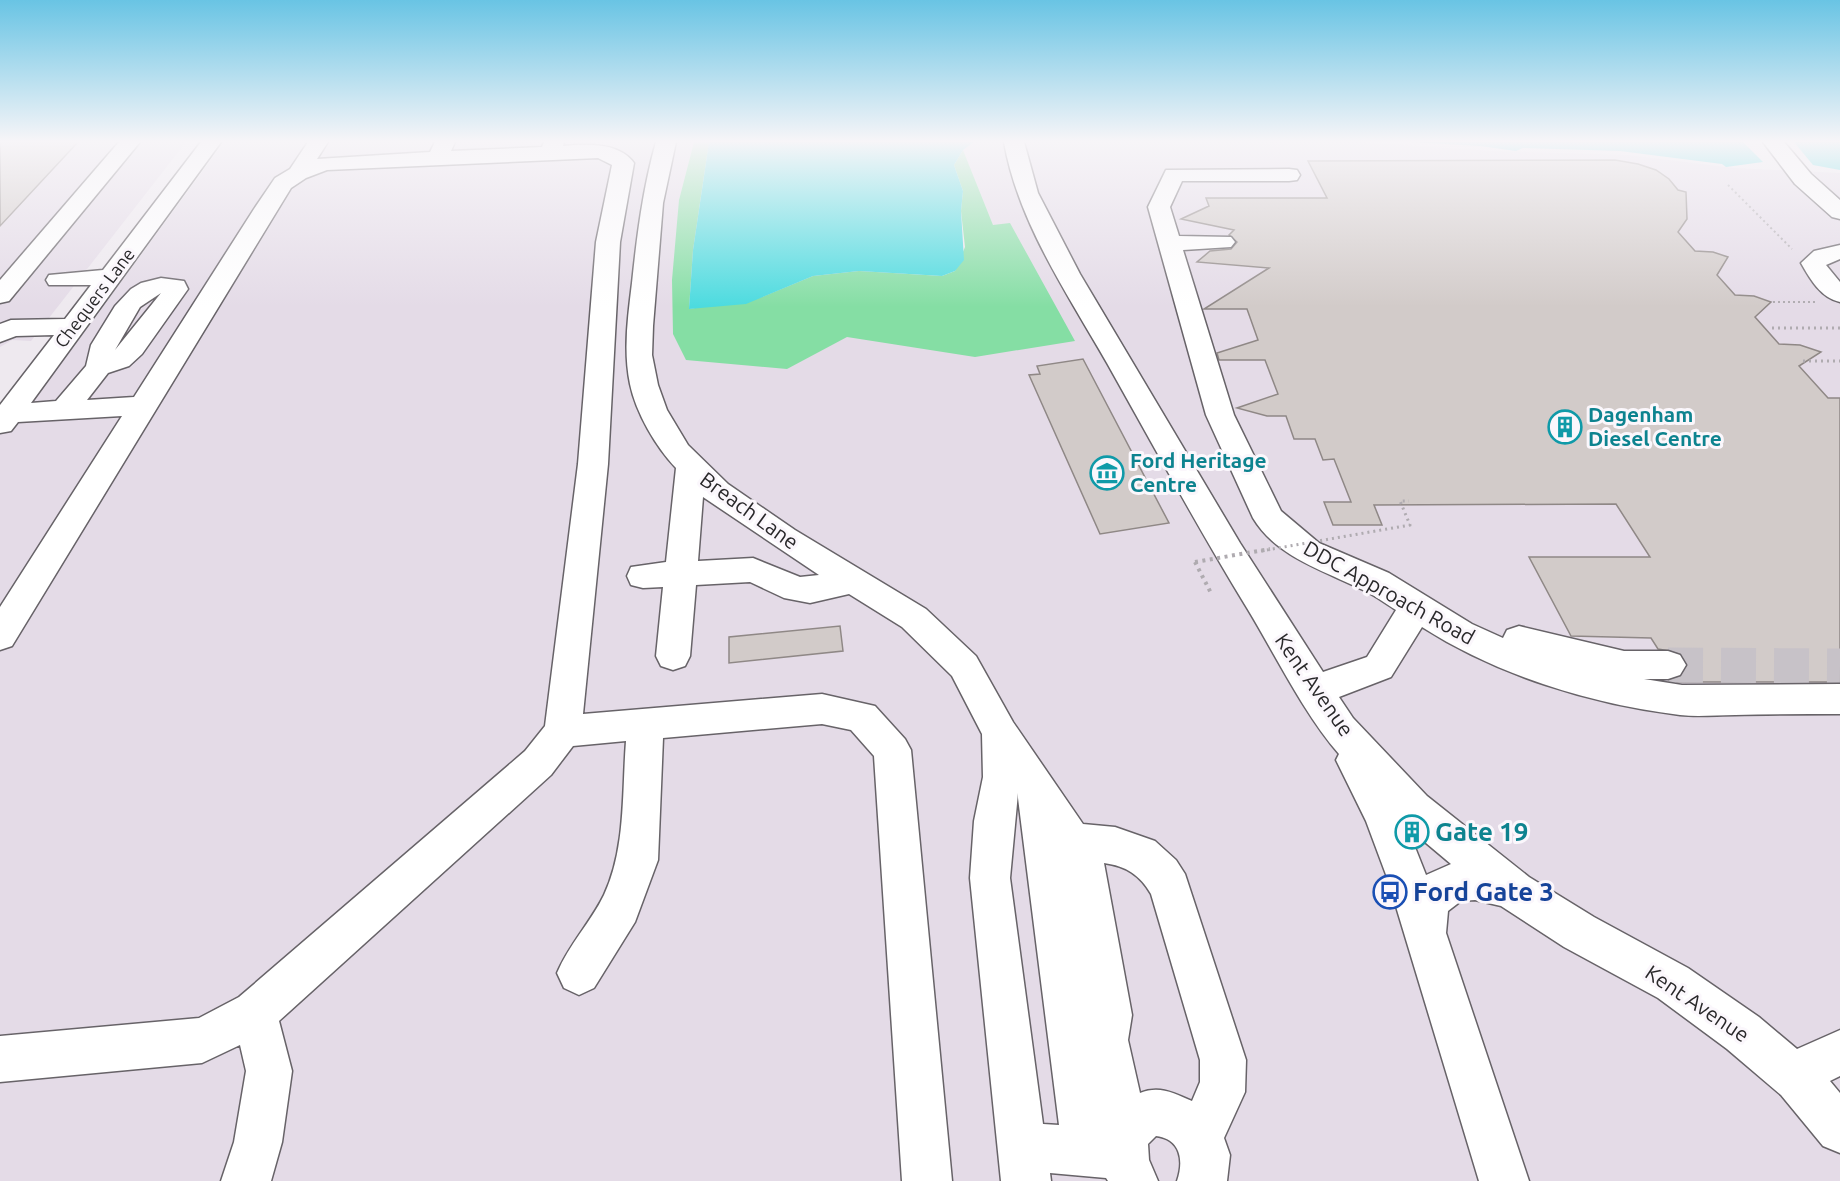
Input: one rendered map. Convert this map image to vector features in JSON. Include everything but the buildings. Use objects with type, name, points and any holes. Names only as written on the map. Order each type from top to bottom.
[{"type":"street","points":[[0,296],[83,197]]},
{"type":"street","name":"Chequers Lane","points":[[3,410],[28,389],[170,197]]},
{"type":"street","points":[[0,636],[274,197]]},
{"type":"street","points":[[0,1059],[202,1040],[255,1013],[538,763],[563,731],[593,464],[608,242],[617,197]]},
{"type":"street","name":"Breach Lane","points":[[653,197],[639,355],[644,385],[653,410],[678,452],[691,468],[717,492],[914,618],[940,641],[964,666],[1000,733],[1019,782]]},
{"type":"street","name":"Kent Avenue","points":[[1029,197],[1068,274],[1229,551],[1340,729],[1413,808],[1514,891],[1580,932],[1673,983],[1743,1033],[1797,1079],[1840,1129]]},
{"type":"street","name":"DDC Approach Road","points":[[1164,197],[1159,207],[1220,415],[1269,518],[1308,551],[1377,582],[1427,615],[1510,657],[1572,678],[1636,693],[1682,700],[1840,699]]},
{"type":"street","points":[[1823,197],[1840,212]]},
{"type":"street","points":[[1170,243],[1223,242]]},
{"type":"street","points":[[1832,298],[1813,263],[1822,256],[1840,252]]},
{"type":"street","points":[[58,280],[111,277]]},
{"type":"street","points":[[64,410],[99,368],[104,345],[140,291],[153,285],[175,286],[222,280]]},
{"type":"street","points":[[4,329],[74,327]]},
{"type":"street","points":[[3,410],[142,406]]},
{"type":"street","points":[[673,656],[691,468]]},
{"type":"street","points":[[643,576],[753,570],[796,589],[810,590],[853,581]]},
{"type":"street","points":[[1314,689],[1344,681],[1379,667],[1427,615],[1624,665],[1668,665]]},
{"type":"street","points":[[563,731],[822,709],[862,717],[892,750],[927,1181]]},
{"type":"street","points":[[579,974],[620,908],[638,860],[645,724]]},
{"type":"street","points":[[1340,729],[1384,818],[1413,896],[1504,1181]]},
{"type":"street","points":[[1019,782],[1070,842],[1119,844],[1156,866],[1170,888],[1223,1060],[1225,1081],[1203,1169]]},
{"type":"street","points":[[1019,782],[1117,1156]]},
{"type":"street","points":[[1019,782],[1034,1164],[1117,1156]]},
{"type":"street","points":[[1070,842],[1065,858],[1089,1018],[1105,1040],[1117,1156]]},
{"type":"street","points":[[1426,942],[1424,921],[1427,905],[1445,885],[1469,879],[1488,882],[1514,891]]},
{"type":"street","points":[[246,1181],[258,1142],[269,1071],[255,1013]]},
{"type":"street","points":[[1797,1079],[1815,1065],[1840,1053]]},
{"type":"street","points":[[1117,1156],[1131,1124],[1152,1112],[1177,1116],[1203,1169]]},
{"type":"path","points":[[1740,197],[1792,249]]},
{"type":"path","points":[[1773,302],[1832,298]]},
{"type":"path","points":[[1772,328],[1840,328]]},
{"type":"path","points":[[1803,362],[1840,361]]},
{"type":"path","points":[[1212,595],[1194,562],[1410,525],[1400,501],[1409,501]]},
{"type":"shaded area","points":[[0,197],[143,197],[31,341],[12,340],[0,347]]},
{"type":"shaded area","points":[[184,197],[680,197],[679,200],[1001,306],[993,225],[982,197],[1840,197],[1840,1181],[0,1181],[0,418],[22,417]]},
{"type":"green space","points":[[680,197],[701,197],[693,250],[689,309],[762,297],[813,276],[859,271],[942,276],[955,271],[965,247],[961,211],[962,197],[982,197],[993,225],[1010,223],[1075,341],[975,357],[847,337],[787,369],[686,360],[673,334],[672,280]]},
{"type":"water","points":[[701,197],[962,197],[964,260],[955,271],[942,276],[859,271],[813,276],[746,304],[689,309],[693,250]]},
{"type":"tunnel","points":[[1668,665],[1840,666]]},
{"type":"place","name":"Dagenham Diesel Centre","points":[[1565,427]]},
{"type":"place","name":"Ford Heritage Centre","points":[[1107,473]]},
{"type":"place","name":"Gate 19","points":[[1412,832]]},
{"type":"place","name":"Ford Gate 3","points":[[1390,892]]}]
